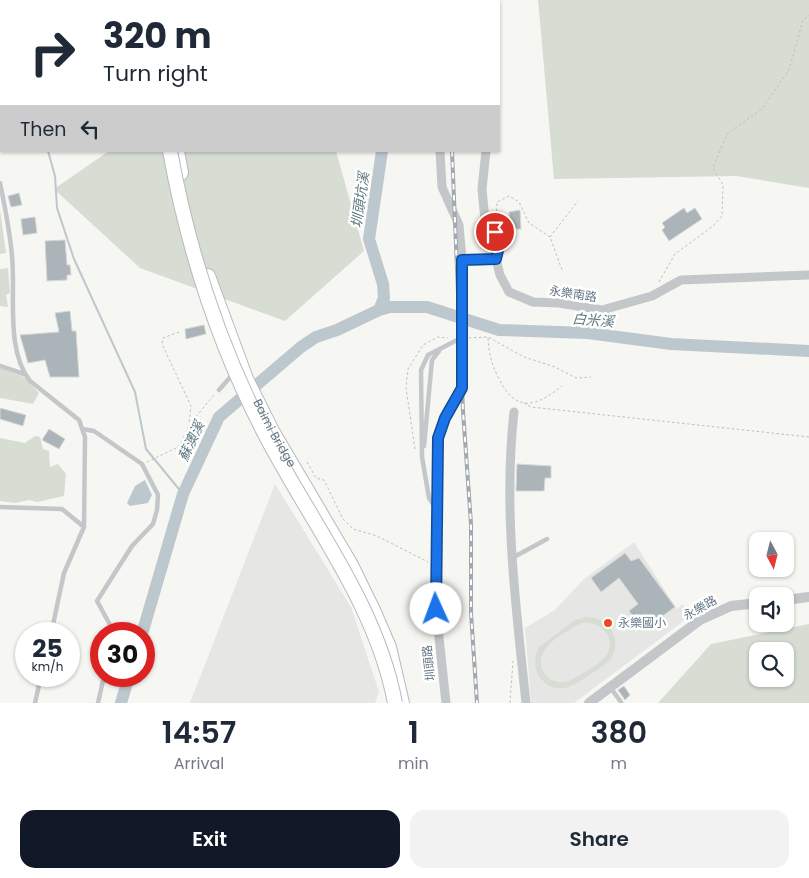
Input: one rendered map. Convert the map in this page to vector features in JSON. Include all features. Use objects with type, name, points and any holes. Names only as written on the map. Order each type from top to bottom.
[{"type":"main road","name":"Baimi Bridge","points":[[170,152],[177,193],[194,255],[216,322],[265,434],[344,569],[366,613],[380,651],[395,703]]},
{"type":"main road","name":"Baimi Bridge","points":[[177,152],[201,255],[238,369],[272,431],[351,565],[390,647],[402,703]]},
{"type":"street","name":"圳頭路","points":[[440,152],[442,187],[459,225],[462,260],[462,388],[445,418],[438,438],[435,566],[436,609],[446,703]]},
{"type":"street","name":"永樂南路","points":[[486,152],[482,188],[485,220],[495,232],[499,246],[496,259],[500,275],[509,292],[533,302],[559,303],[602,310],[652,296],[681,280],[809,275]]},
{"type":"street","points":[[462,260],[496,259]]},
{"type":"street","points":[[514,412],[510,449],[509,495],[526,703]]},
{"type":"street","points":[[794,599],[809,597]]},
{"type":"street","name":"永樂路","points":[[589,703],[700,620],[731,606],[749,604]]},
{"type":"lane","points":[[0,183],[12,257],[14,333],[24,374],[30,381],[79,420],[85,437],[84,527],[64,573],[54,622]]},
{"type":"lane","points":[[436,508],[429,498],[422,457],[421,370],[428,355],[461,338]]},
{"type":"lane","points":[[422,457],[432,360],[441,348]]},
{"type":"lane","points":[[0,366],[24,374]]},
{"type":"lane","points":[[219,390],[238,369]]},
{"type":"lane","points":[[82,429],[94,431],[142,464],[158,495],[153,524],[132,546],[97,601],[108,622]]},
{"type":"lane","points":[[0,507],[62,509],[84,527]]},
{"type":"lane","points":[[514,557],[547,539]]},
{"type":"lane","points":[[35,703],[39,687]]},
{"type":"lane","points":[[98,703],[102,687]]},
{"type":"lane","points":[[610,687],[621,702]]},
{"type":"path","points":[[656,286],[662,280],[675,254],[713,226],[722,216],[723,185],[713,168],[727,134],[762,109],[789,70],[803,20],[809,15]]},
{"type":"path","points":[[495,232],[497,202],[510,196],[519,202],[529,223],[550,238],[562,270]]},
{"type":"path","points":[[550,238],[578,201]]},
{"type":"path","points":[[179,332],[163,338],[162,344],[190,406],[189,425]]},
{"type":"path","points":[[488,338],[489,359],[507,395],[531,407],[809,437]]},
{"type":"path","points":[[524,403],[544,400],[562,386]]},
{"type":"path","points":[[149,460],[176,448],[181,443],[189,425],[203,405],[219,390]]},
{"type":"path","points":[[307,462],[316,478],[324,480],[343,519],[353,530],[377,536],[435,566]]},
{"type":"path","points":[[510,703],[512,664],[520,642]]},
{"type":"shaded area","points":[[538,0],[809,0],[809,188],[737,176],[554,179]]},
{"type":"shaded area","points":[[108,152],[336,152],[364,251],[285,321],[140,268],[54,189]]},
{"type":"shaded area","points":[[0,210],[6,253],[0,254]]},
{"type":"shaded area","points":[[8,268],[10,293],[6,295],[8,307],[0,306],[0,269]]},
{"type":"shaded area","points":[[0,368],[24,377],[39,393],[33,404],[0,398]]},
{"type":"shaded area","points":[[35,436],[40,437],[43,449],[49,451],[50,467],[58,464],[66,474],[64,496],[37,502],[29,500],[15,503],[0,501],[0,438],[25,443]]},
{"type":"shaded area","points":[[145,480],[152,495],[148,503],[130,506],[127,503],[135,486]]},
{"type":"shaded area","points":[[275,484],[351,607],[379,692],[375,703],[190,703]]},
{"type":"shaded area","name":"永樂國小","points":[[634,542],[677,609],[683,604],[689,617],[574,703],[531,703],[525,628],[555,610],[584,579]]},
{"type":"shaded area","points":[[586,617],[600,620],[606,624],[614,635],[615,649],[606,664],[574,685],[554,688],[547,685],[538,675],[535,664],[537,651],[539,647],[575,620]],"holes":[[[582,623],[589,623],[601,628],[609,638],[609,651],[605,657],[590,669],[566,682],[554,681],[548,677],[544,672],[541,660],[546,649],[554,640],[566,632]]]},
{"type":"shaded area","points":[[809,624],[809,703],[658,703],[711,644],[770,632],[794,632],[794,627]]},
{"type":"building","points":[[19,193],[22,205],[11,207],[8,196]]},
{"type":"building","points":[[684,208],[687,213],[695,208],[702,219],[669,241],[662,230],[665,227],[662,223]]},
{"type":"building","points":[[520,210],[521,229],[510,229],[509,212]]},
{"type":"building","points":[[35,217],[37,233],[23,235],[21,219]]},
{"type":"building","points":[[65,240],[67,265],[70,265],[71,275],[67,275],[67,280],[47,281],[45,241]]},
{"type":"building","points":[[70,311],[72,331],[76,331],[79,377],[50,377],[45,360],[28,363],[20,335],[59,332],[55,313]]},
{"type":"building","points":[[204,325],[206,334],[186,339],[185,329]]},
{"type":"building","points":[[0,408],[26,415],[23,426],[0,419]]},
{"type":"building","points":[[49,429],[65,439],[59,449],[42,440]]},
{"type":"building","points":[[517,464],[551,466],[551,478],[545,478],[544,491],[516,491]]},
{"type":"building","points":[[625,553],[631,561],[639,558],[675,607],[643,630],[629,611],[638,604],[619,578],[601,592],[591,578]]},
{"type":"building","points":[[624,686],[630,695],[625,700],[618,690]]},
{"type":"waterway","points":[[48,152],[55,176],[57,208],[74,259],[135,392],[146,449],[183,494]]},
{"type":"waterway","name":"圳頭坑溪","points":[[379,310],[384,298],[383,284],[369,239],[382,152]]},
{"type":"waterway","name":"圳頭坑溪","points":[[146,622],[183,494],[219,417],[301,347],[316,337],[337,330],[379,310],[390,307],[427,307],[499,330],[588,333],[671,344],[809,351]]},
{"type":"waterway","name":"蘇澳溪","points":[[121,703],[126,687]]},
{"type":"railway","points":[[452,152],[463,411],[471,524],[471,613],[477,703]]},
{"type":"place","name":"永樂國小","points":[[608,623]]},
{"type":"route","points":[[436,609],[435,566],[438,438],[445,418],[457,400],[462,388],[462,260],[496,259],[499,246],[495,232]]},
{"type":"water label","name":"白米溪","points":[[593,320]]}]
